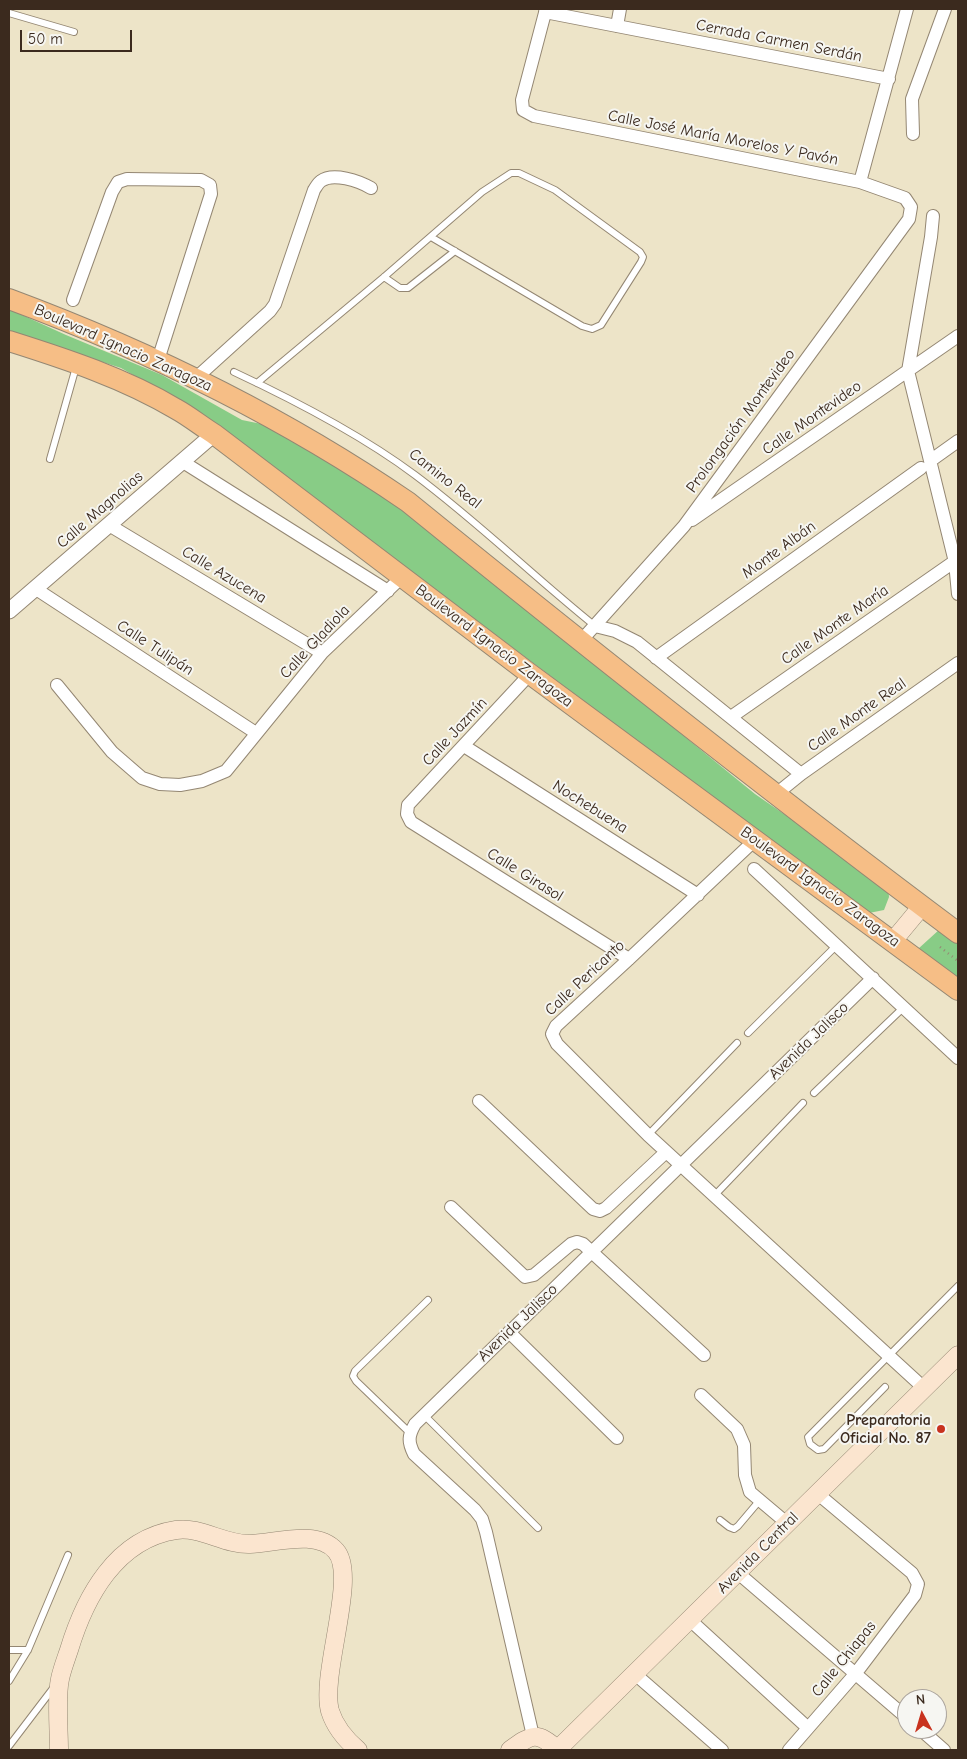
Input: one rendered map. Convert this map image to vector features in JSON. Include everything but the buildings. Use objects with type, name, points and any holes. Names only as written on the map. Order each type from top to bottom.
[{"type":"main road","name":"Boulevard Ignacio Zaragoza","points":[[9,299],[70,322],[196,378],[380,483],[408,502],[580,642],[775,795],[958,934]]},
{"type":"main road","name":"Boulevard Ignacio Zaragoza","points":[[9,341],[77,363],[136,388],[177,409],[214,434],[395,584],[530,674],[958,990]]},
{"type":"main road","points":[[893,941],[922,906]]},
{"type":"main road","name":"Avenida Central","points":[[558,1750],[958,1355]]},
{"type":"main road","points":[[60,1750],[59,1680],[78,1622],[95,1589],[116,1562],[147,1539],[160,1533],[179,1529],[242,1544],[283,1541],[304,1537],[330,1544],[338,1553],[342,1562],[342,1590],[328,1693],[330,1710],[345,1739],[358,1750]]},
{"type":"main road","points":[[510,1750],[526,1738],[533,1736],[546,1739],[558,1750]]},
{"type":"street","points":[[617,26],[620,9]]},
{"type":"street","points":[[860,182],[907,9]]},
{"type":"street","points":[[913,134],[912,99],[945,9]]},
{"type":"street","name":"Cerrada Carmen Serdán","points":[[545,10],[617,26],[889,79]]},
{"type":"street","name":"Calle José María Morelos Y Pavón","points":[[545,10],[522,100],[523,110],[534,116],[860,182],[905,198],[911,207]]},
{"type":"street","points":[[196,378],[270,311],[275,304],[314,190],[320,181],[328,177],[358,181],[371,188]]},
{"type":"street","points":[[73,300],[112,192],[118,182],[127,179],[201,180],[210,185],[211,194],[158,360]]},
{"type":"street","name":"Prolongación Montevideo","points":[[580,642],[684,526],[909,219],[911,207]]},
{"type":"street","points":[[933,216],[908,371],[926,464],[957,560],[958,594]]},
{"type":"street","name":"Calle Montevideo","points":[[684,526],[958,336]]},
{"type":"street","name":"Calle Magnolias","points":[[9,611],[36,590],[214,434]]},
{"type":"street","name":"Monte Albán","points":[[656,658],[958,441]]},
{"type":"street","points":[[183,462],[395,584]]},
{"type":"street","name":"Calle Azucena","points":[[109,525],[322,653]]},
{"type":"street","name":"Calle Monte María","points":[[731,717],[957,560]]},
{"type":"street","name":"Calle Gladiola","points":[[57,684],[112,752],[142,778],[160,784],[180,785],[202,781],[226,771],[322,653],[395,584]]},
{"type":"street","name":"Calle Tulipán","points":[[36,590],[256,733]]},
{"type":"street","points":[[595,626],[614,631],[637,642],[801,774]]},
{"type":"street","name":"Calle Monte Real","points":[[775,795],[801,774],[958,663]]},
{"type":"street","name":"Calle Jazmín","points":[[407,814],[408,806],[530,674]]},
{"type":"street","name":"Nochebuena","points":[[464,746],[698,895]]},
{"type":"street","name":"Calle Girasol","points":[[407,814],[411,822],[629,960]]},
{"type":"street","name":"Calle Pericanto","points":[[755,840],[629,960],[556,1026],[552,1034],[557,1044],[648,1135],[925,1389]]},
{"type":"street","points":[[754,868],[958,1058]]},
{"type":"street","name":"Avenida Jalisco","points":[[410,1433],[415,1424],[424,1415],[873,978]]},
{"type":"street","points":[[479,1101],[593,1209],[600,1211],[606,1208],[666,1152]]},
{"type":"street","points":[[451,1206],[524,1277],[534,1275],[571,1244],[577,1242],[583,1244],[704,1355]]},
{"type":"street","points":[[509,1332],[618,1438]]},
{"type":"street","points":[[701,1395],[737,1429],[744,1444],[745,1475],[750,1492],[788,1524]]},
{"type":"street","points":[[410,1433],[409,1444],[414,1454],[475,1510],[482,1520],[533,1736]]},
{"type":"street","name":"Calle Chiapas","points":[[789,1750],[856,1673],[915,1595],[918,1584],[912,1573],[818,1494]]},
{"type":"street","points":[[738,1573],[897,1709]]},
{"type":"street","points":[[690,1620],[808,1728]]},
{"type":"street","points":[[635,1674],[722,1750]]},
{"type":"street","points":[[931,1739],[944,1750]]},
{"type":"lane","points":[[9,13],[74,32]]},
{"type":"lane","points":[[257,383],[482,192],[510,173],[515,173],[555,190],[640,252],[642,257],[641,262],[601,325],[592,329],[582,326],[431,237]]},
{"type":"lane","points":[[384,277],[400,288],[408,288],[455,251]]},
{"type":"lane","points":[[50,459],[77,363]]},
{"type":"lane","name":"Camino Real","points":[[234,372],[330,421],[415,475],[486,531],[572,608],[595,626]]},
{"type":"lane","points":[[748,1033],[836,946]]},
{"type":"lane","points":[[814,1093],[904,1007]]},
{"type":"lane","points":[[648,1135],[736,1043]]},
{"type":"lane","points":[[714,1196],[804,1103]]},
{"type":"lane","points":[[885,1387],[824,1449],[818,1450],[810,1444],[808,1438],[810,1434],[958,1286]]},
{"type":"lane","points":[[410,1433],[353,1376],[355,1371],[428,1300]]},
{"type":"lane","points":[[424,1415],[538,1528]]},
{"type":"lane","points":[[720,1520],[734,1529],[760,1500]]},
{"type":"lane","points":[[9,1681],[28,1650],[68,1555]]},
{"type":"lane","points":[[9,1650],[28,1650]]},
{"type":"lane","points":[[9,1746],[59,1680]]},
{"type":"path","points":[[940,947],[958,961]]},
{"type":"green space","points":[[9,309],[162,375],[242,420],[281,428],[365,476],[755,794],[888,886],[889,897],[884,910],[869,913],[861,909],[348,524],[166,394],[121,368],[9,332]]},
{"type":"green space","points":[[940,929],[958,943],[958,980],[918,949]]},
{"type":"place","name":"Preparatoria Oficial No. 87","points":[[941,1429]]}]
